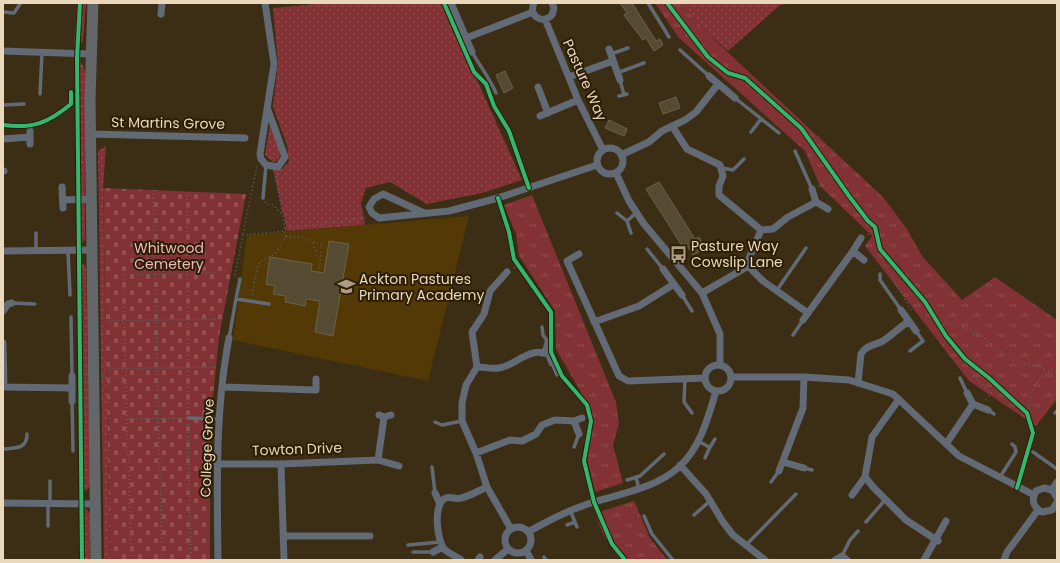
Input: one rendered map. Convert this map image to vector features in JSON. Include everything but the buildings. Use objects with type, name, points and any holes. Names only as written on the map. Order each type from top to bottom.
[{"type":"main road","points":[[93,3],[91,54],[91,250],[96,560]]},
{"type":"street","points":[[161,14],[162,3]]},
{"type":"street","points":[[265,3],[274,64],[260,154],[263,162],[274,167],[281,165],[285,157],[268,110]]},
{"type":"street","points":[[451,3],[472,52]]},
{"type":"street","points":[[534,3],[533,12],[537,17],[546,19],[552,14],[554,3]]},
{"type":"street","points":[[466,38],[533,12]]},
{"type":"street","name":"Pasture Way","points":[[546,19],[554,44],[578,100],[603,150]]},
{"type":"street","points":[[3,51],[91,54]]},
{"type":"street","points":[[569,76],[611,55],[619,76]]},
{"type":"street","points":[[709,76],[735,98]]},
{"type":"street","points":[[621,155],[649,142],[662,131],[685,120],[696,112],[718,84]]},
{"type":"street","points":[[538,86],[548,112]]},
{"type":"street","points":[[540,116],[578,100]]},
{"type":"street","points":[[672,126],[687,149],[720,165],[724,176],[719,186],[719,195],[760,230],[773,229],[788,217],[816,202]]},
{"type":"street","name":"St Martins Grove","points":[[91,134],[244,138]]},
{"type":"street","points":[[3,139],[30,138]]},
{"type":"street","points":[[610,148],[614,149],[621,155],[621,167],[616,173],[605,174],[597,165],[597,156],[603,150],[610,148]]},
{"type":"street","points":[[424,213],[383,194],[378,196],[370,203],[370,210],[375,217],[379,218],[449,211],[498,198],[597,165]]},
{"type":"street","points":[[616,173],[636,213],[702,293],[720,334],[720,365]]},
{"type":"street","points":[[62,187],[63,204],[91,199]]},
{"type":"street","points":[[812,188],[816,202],[828,209]]},
{"type":"street","points":[[702,293],[736,275],[747,264],[760,230]]},
{"type":"street","points":[[803,320],[862,238]]},
{"type":"street","points":[[3,251],[91,250]]},
{"type":"street","points":[[853,251],[864,260]]},
{"type":"street","points":[[578,254],[567,261],[619,376],[628,381],[705,378]]},
{"type":"street","points":[[747,264],[763,281],[808,313]]},
{"type":"street","points":[[663,270],[682,295]]},
{"type":"street","points":[[507,272],[490,291],[484,314],[472,332],[477,367],[466,384],[462,403],[462,421],[476,453],[487,487],[511,529]]},
{"type":"street","points":[[594,322],[640,306],[674,284]]},
{"type":"street","points":[[3,311],[8,304],[12,303]]},
{"type":"street","points":[[901,310],[916,331]]},
{"type":"street","points":[[858,383],[861,354],[863,350],[869,346],[882,342],[908,320]]},
{"type":"street","name":"College Grove","points":[[218,560],[217,464],[219,418],[228,338]]},
{"type":"street","points":[[542,353],[546,350],[548,342]]},
{"type":"street","points":[[3,343],[4,387],[72,388]]},
{"type":"street","points":[[477,367],[500,368],[524,356],[542,353],[549,355],[552,362]]},
{"type":"street","points":[[720,365],[728,370],[731,377],[726,388],[716,391],[707,385],[705,378],[709,368],[720,365]]},
{"type":"street","points":[[72,376],[72,402]]},
{"type":"street","points":[[731,377],[804,377],[849,380],[893,394],[959,456],[1034,495]]},
{"type":"street","points":[[779,470],[803,408],[804,377]]},
{"type":"street","points":[[223,387],[316,390],[316,379]]},
{"type":"street","points":[[528,532],[570,510],[645,488],[680,465],[698,441],[708,419],[716,391]]},
{"type":"street","points":[[967,393],[973,404],[985,408]]},
{"type":"street","points":[[852,495],[865,477],[872,437],[899,399]]},
{"type":"street","points":[[946,444],[973,404]]},
{"type":"street","points":[[378,460],[381,416],[391,415]]},
{"type":"street","points":[[476,453],[510,440],[522,441],[536,434],[542,425],[555,420],[574,420],[582,418]]},
{"type":"street","points":[[574,420],[579,434]]},
{"type":"street","name":"Towton Drive","points":[[217,464],[280,464],[378,460],[399,466]]},
{"type":"street","points":[[783,462],[804,468]]},
{"type":"street","points":[[280,464],[284,560]]},
{"type":"street","points":[[680,465],[710,501],[733,535],[764,560]]},
{"type":"street","points":[[865,477],[885,500],[906,520],[937,540]]},
{"type":"street","points":[[1052,490],[1057,482]]},
{"type":"street","points":[[461,560],[442,544],[436,520],[440,504],[442,500],[447,498],[459,499],[487,487]]},
{"type":"street","points":[[1052,490],[1040,489],[1034,495],[1033,503],[1038,510],[1048,512],[1057,504]]},
{"type":"street","points":[[1052,490],[1057,498]]},
{"type":"street","points":[[434,493],[440,504]]},
{"type":"street","points":[[3,503],[96,504]]},
{"type":"street","points":[[1004,560],[1007,552],[1038,510]]},
{"type":"street","points":[[924,560],[937,540],[946,521]]},
{"type":"street","points":[[520,528],[528,532],[530,541],[526,550],[516,553],[508,549],[505,538],[511,529],[520,528]]},
{"type":"street","points":[[284,536],[371,536]]},
{"type":"street","points":[[433,552],[442,544]]},
{"type":"street","points":[[495,560],[508,549]]},
{"type":"street","points":[[526,550],[532,560]]},
{"type":"street","points":[[835,560],[845,558]]},
{"type":"lane","points":[[648,3],[669,37]]},
{"type":"lane","points":[[3,12],[14,13],[20,4]]},
{"type":"lane","points":[[611,55],[628,48]]},
{"type":"lane","points":[[680,50],[709,76]]},
{"type":"lane","points":[[40,94],[42,52]]},
{"type":"lane","points":[[472,52],[484,74],[491,80],[496,93]]},
{"type":"lane","points":[[619,96],[626,94],[619,76],[644,63]]},
{"type":"lane","points":[[735,98],[779,133]]},
{"type":"lane","points":[[3,105],[24,104]]},
{"type":"lane","points":[[751,132],[761,119]]},
{"type":"lane","points":[[796,151],[812,188]]},
{"type":"lane","points":[[722,168],[733,170],[744,160]]},
{"type":"lane","points":[[263,162],[263,198]]},
{"type":"lane","points":[[617,213],[627,221],[631,233]]},
{"type":"lane","points":[[627,221],[636,213]]},
{"type":"lane","points":[[36,233],[36,251]]},
{"type":"lane","points":[[777,290],[806,248]]},
{"type":"lane","points":[[647,249],[663,270]]},
{"type":"lane","points":[[68,250],[70,295]]},
{"type":"lane","points":[[880,274],[880,280],[901,310]]},
{"type":"lane","points":[[228,338],[240,279]]},
{"type":"lane","points":[[682,295],[692,311]]},
{"type":"lane","points":[[236,299],[269,304]]},
{"type":"lane","points":[[12,303],[35,304]]},
{"type":"lane","points":[[71,317],[72,376]]},
{"type":"lane","points":[[793,335],[803,320]]},
{"type":"lane","points":[[542,327],[548,342]]},
{"type":"lane","points":[[910,351],[923,341],[916,331]]},
{"type":"lane","points":[[552,362],[557,375]]},
{"type":"lane","points":[[685,378],[684,402],[692,413]]},
{"type":"lane","points":[[960,378],[967,393]]},
{"type":"lane","points":[[72,402],[73,451]]},
{"type":"lane","points":[[985,408],[994,414]]},
{"type":"lane","points":[[188,418],[219,418]]},
{"type":"lane","points":[[435,422],[442,425],[462,421]]},
{"type":"lane","points":[[440,429],[442,425]]},
{"type":"lane","points":[[3,449],[18,448],[23,446],[27,442],[27,434]]},
{"type":"lane","points":[[574,447],[579,434]]},
{"type":"lane","points":[[705,458],[709,447],[716,439]]},
{"type":"lane","points":[[698,441],[709,447]]},
{"type":"lane","points":[[999,478],[1016,452],[1015,447],[1012,444]]},
{"type":"lane","points":[[1033,452],[1057,469]]},
{"type":"lane","points":[[627,480],[636,477],[649,469],[664,454]]},
{"type":"lane","points":[[432,467],[434,493]]},
{"type":"lane","points":[[804,468],[812,470]]},
{"type":"lane","points":[[771,482],[779,470]]},
{"type":"lane","points":[[636,477],[639,489]]},
{"type":"lane","points":[[48,526],[50,481]]},
{"type":"lane","points":[[746,545],[796,494]]},
{"type":"lane","points":[[866,522],[885,500]]},
{"type":"lane","points":[[694,515],[710,501]]},
{"type":"lane","points":[[570,510],[577,527]]},
{"type":"lane","points":[[644,516],[652,534],[673,560]]},
{"type":"lane","points":[[567,525],[575,522]]},
{"type":"lane","points":[[845,558],[850,540],[858,531]]},
{"type":"lane","points":[[408,545],[442,544]]},
{"type":"lane","points":[[413,552],[433,552]]},
{"type":"path","points":[[723,69],[734,75]]},
{"type":"path","points":[[243,235],[256,168],[263,162]]},
{"type":"path","points":[[250,300],[258,265],[263,260],[275,254],[286,237],[274,167]]},
{"type":"path","points":[[831,171],[840,183]]},
{"type":"path","points":[[812,188],[835,177]]},
{"type":"path","points":[[152,190],[162,560]]},
{"type":"path","points":[[187,195],[187,274]]},
{"type":"path","points":[[263,198],[266,204],[273,205],[283,216]]},
{"type":"path","points":[[285,229],[375,217]]},
{"type":"path","points":[[873,225],[877,234]]},
{"type":"path","points":[[862,238],[864,239],[873,225]]},
{"type":"path","points":[[286,237],[302,237],[322,245],[318,272]]},
{"type":"path","points":[[878,241],[883,261],[912,310],[908,320]]},
{"type":"path","points":[[313,242],[317,255],[320,256]]},
{"type":"path","points":[[880,249],[890,261]]},
{"type":"path","points":[[514,259],[522,270]]},
{"type":"path","points":[[131,560],[123,275],[215,273]]},
{"type":"path","points":[[933,314],[940,325]]},
{"type":"path","points":[[110,321],[221,319]]},
{"type":"path","points":[[936,320],[959,326],[987,340],[998,350],[1016,362],[1039,366],[1047,371]]},
{"type":"path","points":[[970,363],[978,369]]},
{"type":"path","points":[[970,363],[974,377],[991,393],[985,408]]},
{"type":"path","points":[[110,369],[220,367]]},
{"type":"path","points":[[1027,413],[1030,397],[1038,381],[1047,371],[1057,368]]},
{"type":"path","points":[[93,377],[126,378]]},
{"type":"path","points":[[1022,408],[1027,413],[1029,419]]},
{"type":"path","points":[[127,420],[188,418]]},
{"type":"shaded area","name":"Ackton Pastures Primary Academy","points":[[469,216],[428,381],[233,340],[247,235]]},
{"type":"green space","points":[[77,3],[86,3],[83,40],[80,45],[74,46]]},
{"type":"green space","points":[[325,3],[446,3],[449,18],[522,180],[482,193],[427,204],[390,182],[366,188],[361,203],[365,225],[287,231],[273,170],[282,169],[289,162],[287,145],[273,107],[278,63],[273,8]]},
{"type":"green space","points":[[655,3],[683,3],[705,31],[883,197],[907,229],[922,256],[962,300],[995,277],[1057,320],[1057,399],[1036,426],[969,381],[865,246],[872,236],[820,186],[805,151],[679,38]]},
{"type":"green space","points":[[683,3],[789,3],[779,6],[728,51],[705,31]]},
{"type":"green space","points":[[77,58],[84,67],[85,72],[85,240],[78,246]]},
{"type":"green space","points":[[270,124],[281,154],[277,161],[273,162],[265,155]]},
{"type":"green space","points":[[106,146],[103,188],[110,560],[104,560],[98,151]]},
{"type":"green space","name":"Whitwood Cemetery","points":[[103,188],[246,194],[219,337],[210,427],[210,560],[110,560]]},
{"type":"green space","points":[[532,195],[616,402],[619,424],[613,445],[623,483],[595,492],[588,463],[586,437],[590,408],[556,349],[555,311],[519,256],[516,234],[504,205]]},
{"type":"green space","points":[[78,257],[86,267],[90,480],[89,488],[82,493]]},
{"type":"green space","points":[[634,501],[650,538],[667,560],[621,560],[606,538],[596,513]]},
{"type":"green space","points":[[83,508],[90,514],[90,560],[84,560]]},
{"type":"cycle path","points":[[80,3],[77,58],[82,560]]},
{"type":"cycle path","points":[[444,3],[474,72],[486,84],[494,106],[509,131],[529,188]]},
{"type":"cycle path","points":[[667,3],[708,57],[728,73],[745,78],[801,128],[849,196],[868,221],[875,227],[880,249],[925,302],[946,336],[965,359],[989,378],[1027,413],[1033,433],[1017,488]]},
{"type":"cycle path","points":[[3,125],[32,125],[47,120],[63,111],[71,104],[71,92]]},
{"type":"cycle path","points":[[498,198],[509,232],[514,259],[551,312],[551,352],[562,376],[587,405],[591,421],[584,461],[594,502],[612,544],[625,560]]},
{"type":"place","name":"Pasture Way Cowslip Lane","points":[[678,254]]},
{"type":"place","name":"Ackton Pastures Primary Academy","points":[[346,287]]}]
